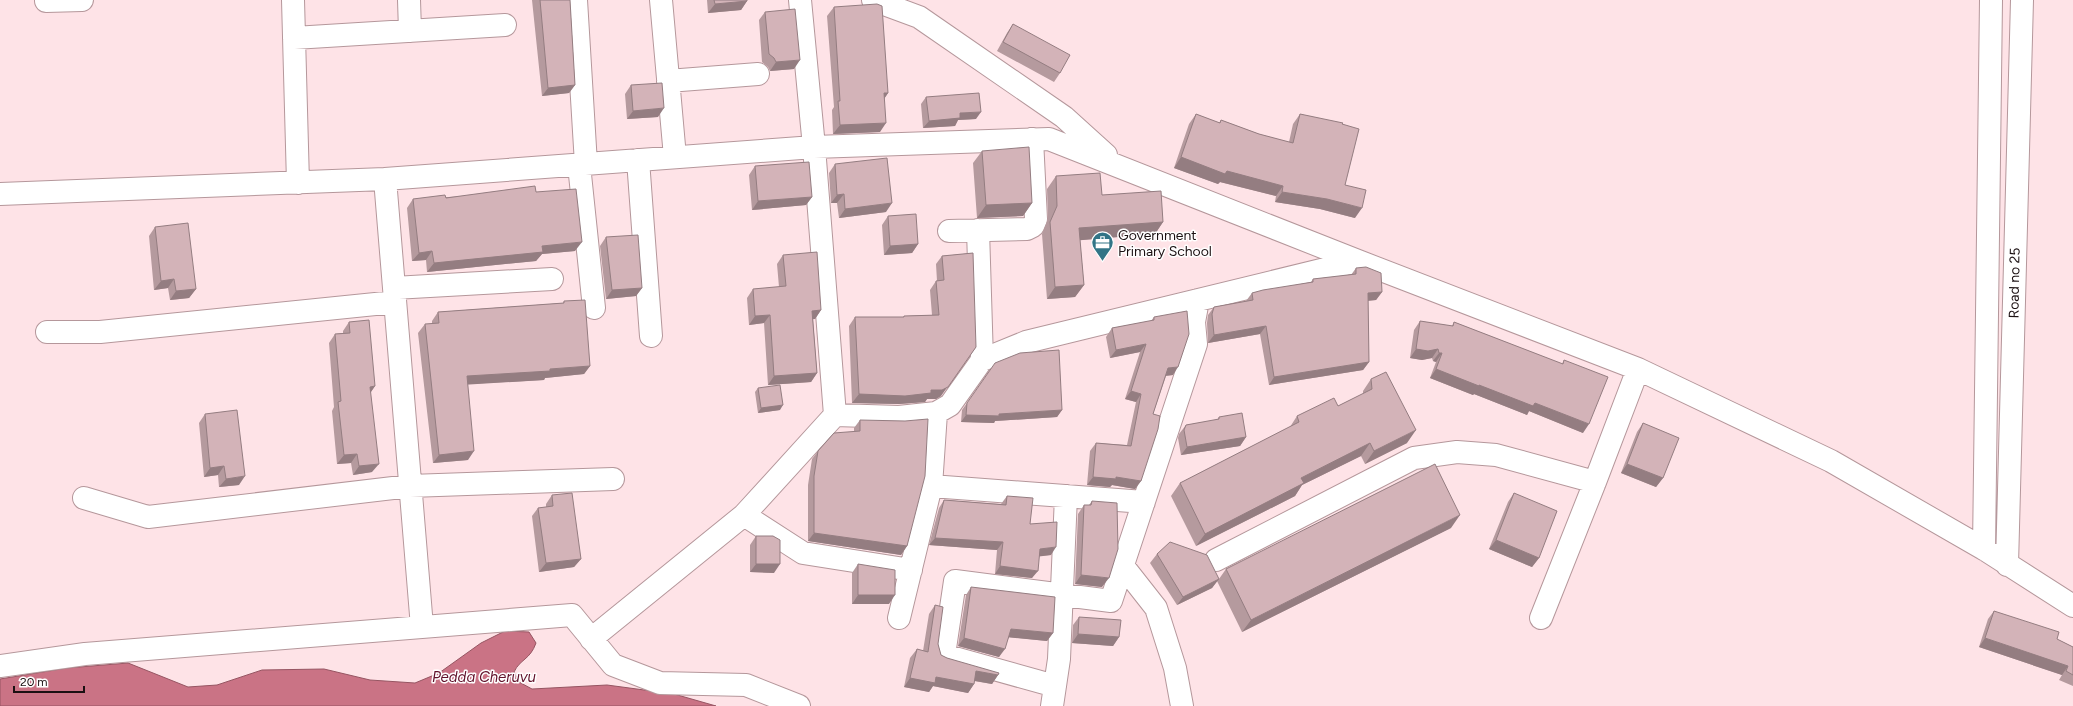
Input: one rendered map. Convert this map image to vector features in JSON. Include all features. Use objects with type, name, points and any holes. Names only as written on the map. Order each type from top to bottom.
[{"type":"street","points":[[46,1],[82,0]]},
{"type":"street","points":[[293,0],[298,182]]},
{"type":"street","points":[[409,0],[410,31]]},
{"type":"street","points":[[576,0],[582,164],[594,308]]},
{"type":"street","points":[[661,0],[675,157]]},
{"type":"street","points":[[591,639],[744,515],[835,415],[814,147],[800,0]]},
{"type":"street","points":[[872,0],[919,17],[1064,117],[1116,164]]},
{"type":"street","name":"Road no 25","points":[[1984,549],[1991,0]]},
{"type":"street","name":"Road no 25","points":[[2007,565],[2022,0]]},
{"type":"street","points":[[294,38],[505,24]]},
{"type":"street","points":[[668,81],[758,74]]},
{"type":"street","points":[[949,231],[1028,229],[1033,226],[1036,219],[1032,139]]},
{"type":"street","points":[[0,194],[385,179],[814,147],[1049,139],[1116,164],[1358,261],[1638,369],[1831,461],[1984,549],[2073,606]]},
{"type":"street","points":[[638,160],[651,336]]},
{"type":"street","points":[[1989,173],[2017,172]]},
{"type":"street","points":[[385,179],[422,627]]},
{"type":"street","points":[[978,230],[982,360]]},
{"type":"street","points":[[835,415],[899,417],[936,413],[950,405],[982,360],[1026,342],[1358,261]]},
{"type":"street","points":[[47,332],[100,332],[395,295],[552,279]]},
{"type":"street","points":[[1066,496],[1061,595],[1059,659],[1054,696],[944,655],[955,581],[1061,595],[1111,601],[1196,344],[1194,322],[1198,300]]},
{"type":"street","points":[[1541,618],[1596,482],[1638,369]]},
{"type":"street","points":[[899,618],[931,486],[936,413]]},
{"type":"street","points":[[1216,560],[1414,458],[1457,452],[1496,455],[1596,482]]},
{"type":"street","points":[[84,498],[148,517],[410,486],[613,479]]},
{"type":"street","points":[[931,486],[1144,502]]},
{"type":"street","points":[[744,515],[803,553],[911,570]]},
{"type":"street","points":[[1123,566],[1156,608],[1175,668],[1182,706]]},
{"type":"street","points":[[0,666],[85,654],[572,615],[613,665],[660,683],[746,685],[799,706]]},
{"type":"water","name":"Pedda Cheruvu","points":[[505,631],[529,632],[536,643],[531,653],[519,664],[514,672],[519,682],[532,689],[607,685],[674,694],[716,706],[0,706],[0,679],[67,668],[128,663],[188,687],[217,685],[262,670],[324,669],[370,680],[415,683],[439,673],[481,643]]},
{"type":"building","points":[[540,0],[570,0],[575,85],[548,88]]},
{"type":"building","points":[[714,0],[747,0],[747,1],[715,4]]},
{"type":"building","points":[[877,4],[882,6],[888,93],[884,93],[886,123],[840,125],[838,101],[840,101],[834,7]]},
{"type":"building","points":[[795,9],[800,60],[776,62],[769,54],[765,12]]},
{"type":"building","points":[[1013,24],[1070,55],[1060,73],[1003,42]]},
{"type":"building","points":[[662,83],[664,108],[633,111],[631,85]]},
{"type":"building","points":[[979,93],[981,112],[960,113],[960,118],[929,121],[926,97]]},
{"type":"building","points":[[1196,114],[1220,123],[1221,120],[1259,134],[1293,143],[1300,114],[1343,123],[1342,124],[1359,129],[1345,185],[1366,190],[1362,208],[1327,199],[1282,192],[1283,186],[1227,171],[1225,174],[1181,157]]},
{"type":"building","points":[[1029,147],[1032,203],[986,205],[982,151]]},
{"type":"building","points":[[887,158],[892,203],[845,209],[844,194],[837,195],[835,164]]},
{"type":"building","points":[[809,162],[812,197],[758,201],[755,166]]},
{"type":"building","points":[[1100,173],[1102,195],[1161,191],[1163,222],[1079,228],[1084,285],[1055,287],[1050,222],[1057,206],[1056,176]]},
{"type":"building","points":[[535,186],[536,192],[576,189],[582,242],[542,246],[543,252],[434,263],[432,251],[419,253],[413,199],[445,195],[446,198]]},
{"type":"building","points":[[916,214],[918,244],[890,246],[888,216]]},
{"type":"building","points":[[188,223],[196,289],[176,291],[174,279],[161,281],[155,227]]},
{"type":"building","points":[[638,235],[642,288],[612,290],[606,237]]},
{"type":"building","points":[[817,252],[821,310],[812,311],[817,373],[774,376],[770,315],[755,316],[753,289],[786,286],[783,255]]},
{"type":"building","points":[[973,253],[976,347],[948,387],[942,390],[931,390],[931,393],[905,396],[859,394],[855,317],[939,315],[936,281],[944,280],[942,256]]},
{"type":"building","points":[[1366,267],[1381,273],[1382,292],[1368,293],[1369,362],[1274,377],[1266,326],[1214,335],[1212,314],[1214,307],[1253,300],[1252,293],[1263,290],[1313,282],[1313,279],[1356,274],[1356,268]]},
{"type":"building","points":[[585,300],[590,366],[550,369],[550,371],[467,376],[474,451],[439,455],[425,324],[439,323],[438,312],[564,303],[564,301]]},
{"type":"building","points":[[1187,311],[1189,334],[1178,367],[1168,368],[1153,414],[1160,416],[1158,429],[1141,481],[1116,477],[1116,479],[1093,477],[1096,443],[1131,446],[1141,394],[1131,391],[1146,344],[1116,350],[1112,328],[1154,320],[1154,317]]},
{"type":"building","points":[[369,320],[375,386],[370,387],[379,464],[359,466],[357,454],[344,455],[338,402],[341,401],[335,334],[350,333],[349,322]]},
{"type":"building","points":[[1420,321],[1453,326],[1454,322],[1563,364],[1564,360],[1608,377],[1589,424],[1535,403],[1533,406],[1436,369],[1442,353],[1439,353],[1438,349],[1428,351],[1416,349]]},
{"type":"building","points":[[1059,350],[1062,410],[999,414],[999,416],[966,415],[967,403],[995,363],[1020,353]]},
{"type":"building","points":[[1386,372],[1416,430],[1374,451],[1370,443],[1301,478],[1304,483],[1205,534],[1180,483],[1299,422],[1297,416],[1334,398],[1338,406],[1372,389],[1371,379]]},
{"type":"building","points":[[780,385],[783,405],[761,408],[758,388]]},
{"type":"building","points":[[237,410],[245,476],[226,479],[224,466],[210,468],[205,414]]},
{"type":"building","points":[[1242,413],[1246,437],[1187,447],[1184,430],[1186,425]]},
{"type":"building","points":[[928,419],[925,476],[907,546],[814,533],[814,476],[818,451],[834,433],[860,431],[860,420],[905,421]]},
{"type":"building","points":[[1643,423],[1679,438],[1663,478],[1627,464]]},
{"type":"building","points":[[1435,464],[1460,515],[1251,620],[1226,569]]},
{"type":"building","points":[[572,493],[581,559],[546,563],[538,508],[553,506],[552,495]]},
{"type":"building","points":[[1514,493],[1557,511],[1539,558],[1496,540]]},
{"type":"building","points":[[1007,496],[1033,498],[1030,524],[1057,522],[1056,547],[1040,549],[1038,571],[1000,566],[1003,542],[935,538],[944,500],[1006,505]]},
{"type":"building","points":[[1092,501],[1117,503],[1118,549],[1109,578],[1081,575],[1084,505],[1091,505]]},
{"type":"building","points":[[756,536],[773,536],[780,540],[780,564],[756,564]]},
{"type":"building","points":[[1170,542],[1207,555],[1219,579],[1183,597],[1157,554]]},
{"type":"building","points":[[858,564],[895,570],[895,595],[858,595]]},
{"type":"building","points":[[971,587],[1055,597],[1053,633],[1011,629],[1005,649],[964,638]]},
{"type":"building","points":[[935,605],[943,607],[938,644],[941,655],[999,673],[998,675],[976,671],[974,684],[936,677],[935,683],[910,678],[917,649],[928,652]]},
{"type":"building","points":[[1994,611],[2059,632],[2057,639],[2073,647],[2073,675],[2066,671],[2068,666],[1985,638]]},
{"type":"building","points":[[1079,617],[1121,620],[1119,637],[1078,634]]},
{"type":"place","name":"Government Primary School","points":[[1103,262]]}]
